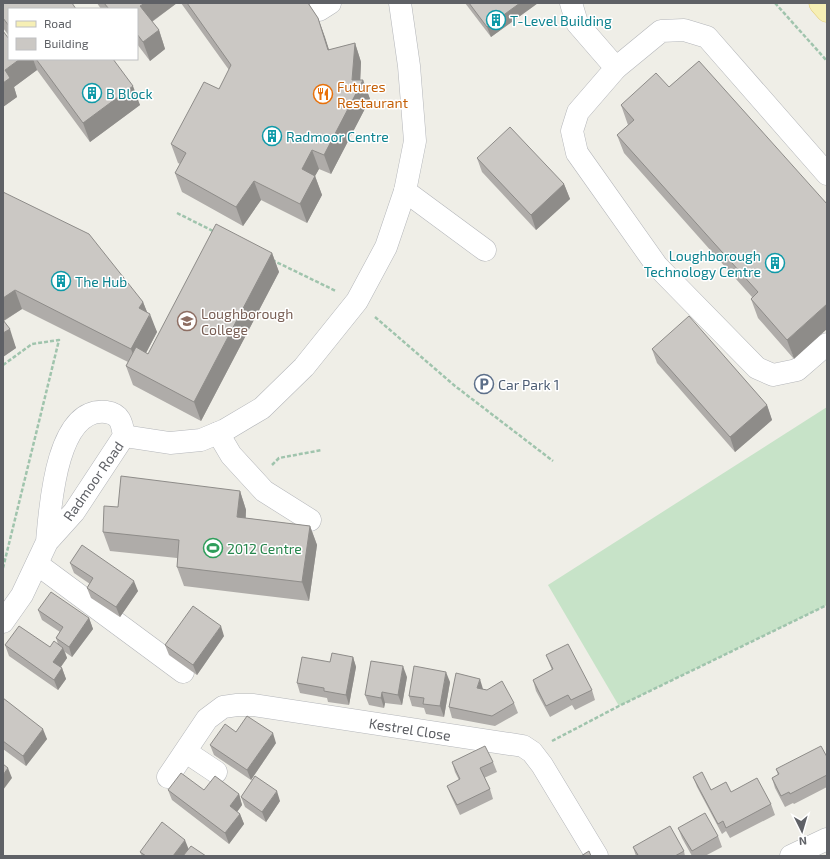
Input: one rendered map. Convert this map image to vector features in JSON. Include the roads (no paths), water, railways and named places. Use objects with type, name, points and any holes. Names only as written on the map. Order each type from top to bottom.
[{"type":"main road","points":[[820,3],[827,11]]},
{"type":"street","points":[[124,436],[170,443],[201,440],[218,433],[262,408],[304,367],[356,301],[386,247],[405,191],[415,141],[409,66],[400,3]]},
{"type":"street","points":[[570,3],[577,24],[616,68]]},
{"type":"street","points":[[827,174],[707,37],[684,30],[661,31],[616,68],[578,112],[572,132],[577,153],[657,266],[757,368],[774,375],[797,370],[827,344]]},
{"type":"street","points":[[405,191],[485,250]]},
{"type":"street","name":"Radmoor Road","points":[[3,622],[22,594],[47,542],[74,512],[124,436],[121,421],[112,413],[100,411],[88,414],[77,423],[64,446],[51,500],[47,542]]},
{"type":"street","points":[[218,433],[231,455],[264,491],[310,520]]},
{"type":"street","points":[[37,564],[183,672]]},
{"type":"street","name":"Kestrel Close","points":[[168,777],[208,719],[223,707],[237,705],[254,705],[523,746],[532,752],[597,856]]},
{"type":"street","points":[[186,752],[216,772]]},
{"type":"street","points":[[791,856],[827,839]]},
{"type":"place","name":"T-Level Building","points":[[496,20]]},
{"type":"place","name":"B Block","points":[[92,93]]},
{"type":"place","name":"Futures Restaurant","points":[[323,94]]},
{"type":"place","name":"Radmoor Centre","points":[[272,136]]},
{"type":"place","name":"Loughborough Technology Centre","points":[[775,263]]},
{"type":"place","name":"The Hub","points":[[61,281]]},
{"type":"place","name":"Loughborough College","points":[[187,321]]},
{"type":"place","name":"Car Park 1","points":[[484,384]]},
{"type":"place","name":"2012 Centre","points":[[213,548]]}]
